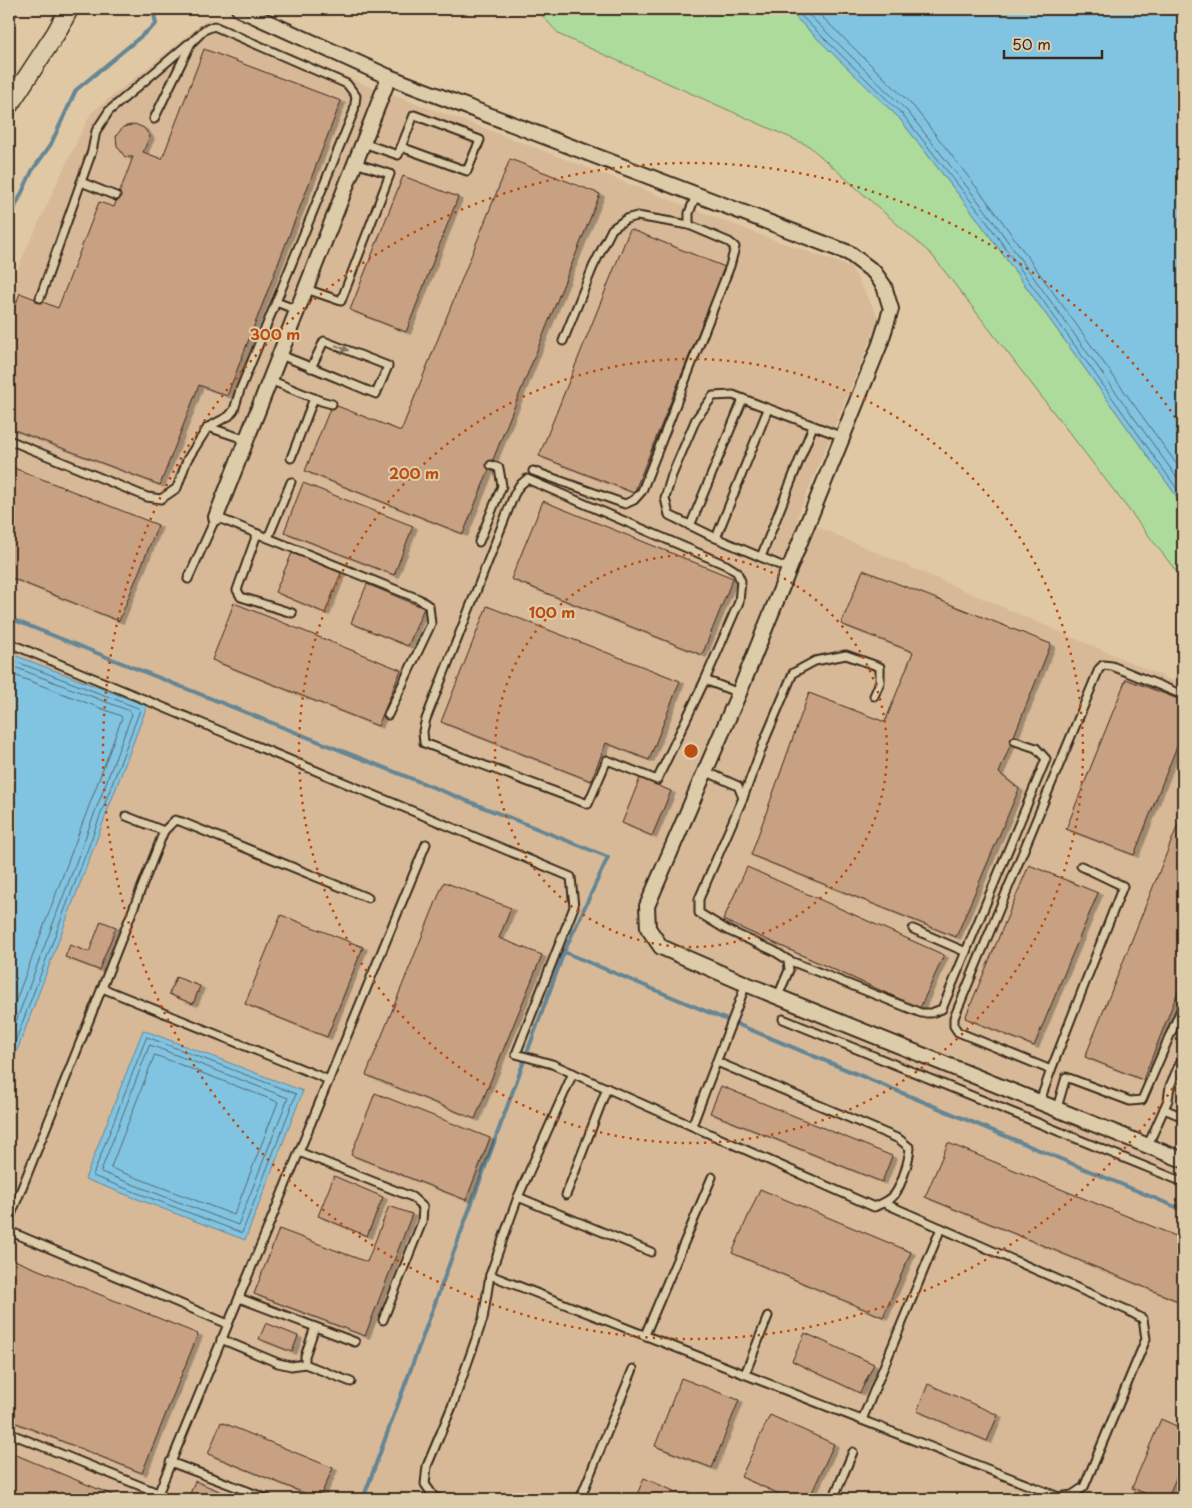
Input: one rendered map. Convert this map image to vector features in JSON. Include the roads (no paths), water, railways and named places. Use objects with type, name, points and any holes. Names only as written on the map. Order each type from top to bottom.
[{"type":"street","points":[[9,105],[56,33],[69,9]]},
{"type":"street","points":[[239,9],[389,77],[849,253],[874,272],[884,286],[891,308],[880,344],[739,693],[647,906],[648,928],[661,946],[746,984],[1183,1160]]},
{"type":"street","points":[[216,517],[389,77]]},
{"type":"lane","points":[[9,440],[147,497],[161,499],[177,488],[187,460],[208,428],[228,416],[234,410],[240,390],[354,111],[356,96],[347,84],[214,26],[204,30],[109,111],[96,131],[92,151],[40,298]]},
{"type":"lane","points":[[154,119],[191,43]]},
{"type":"lane","points":[[363,143],[398,155],[401,147],[414,115],[480,140],[468,171],[401,147]]},
{"type":"lane","points":[[306,289],[341,301],[390,174],[355,163]]},
{"type":"lane","points":[[81,182],[116,196]]},
{"type":"lane","points":[[689,225],[688,213],[696,195]]},
{"type":"lane","points":[[533,470],[625,504],[634,500],[642,491],[730,266],[735,247],[729,242],[689,225],[637,216],[626,219],[612,229],[593,267],[563,341]]},
{"type":"lane","points":[[276,302],[297,310]]},
{"type":"lane","points":[[280,355],[311,368],[376,394],[388,366],[324,341],[311,368]]},
{"type":"lane","points":[[270,380],[332,404]]},
{"type":"lane","points":[[789,569],[716,538],[669,515],[665,498],[672,475],[696,419],[713,396],[733,395],[743,398],[843,437]]},
{"type":"lane","points":[[291,458],[314,398]]},
{"type":"lane","points":[[690,526],[743,398]]},
{"type":"lane","points":[[716,538],[768,408]]},
{"type":"lane","points":[[761,557],[813,426]]},
{"type":"lane","points":[[208,428],[246,440]]},
{"type":"lane","points":[[479,542],[502,486],[499,468],[491,465]]},
{"type":"lane","points":[[527,479],[726,565],[737,572],[741,581],[740,602],[705,680],[656,780],[607,760],[588,804],[424,743],[422,731],[426,719],[514,496],[519,486],[527,479]]},
{"type":"lane","points":[[268,538],[291,482]]},
{"type":"lane","points":[[188,579],[216,517],[419,599],[429,606],[431,624],[388,715]]},
{"type":"lane","points":[[257,534],[236,590],[241,597],[292,613]]},
{"type":"lane","points":[[9,643],[571,877],[574,907],[516,1054],[552,1064],[874,1207],[884,1203],[894,1195],[909,1160],[910,1148],[899,1139],[717,1062]]},
{"type":"lane","points":[[874,696],[880,682],[880,667],[846,655],[816,661],[793,674],[743,798],[699,899],[699,913],[726,930],[774,951],[788,960],[921,1013],[931,1013],[942,1009],[1046,759],[1036,748],[1015,741]]},
{"type":"lane","points":[[1051,1070],[958,1032],[954,1026],[954,1018],[1099,669],[1103,665],[1112,666],[1183,695]]},
{"type":"lane","points":[[705,680],[739,693]]},
{"type":"lane","points":[[705,771],[738,786],[743,798]]},
{"type":"lane","points":[[126,816],[164,832]]},
{"type":"lane","points":[[9,1220],[164,832],[175,820],[368,898]]},
{"type":"lane","points":[[9,1433],[157,1496],[426,844]]},
{"type":"lane","points":[[1040,1101],[1123,886],[1081,866]]},
{"type":"lane","points":[[913,929],[966,952]]},
{"type":"lane","points":[[778,996],[789,970],[788,960]]},
{"type":"lane","points":[[692,1126],[740,1004],[746,984]]},
{"type":"lane","points":[[102,988],[329,1080]]},
{"type":"lane","points":[[1056,1108],[1066,1077],[1130,1101],[1142,1100],[1183,1006]]},
{"type":"lane","points":[[783,1019],[1183,1182]]},
{"type":"lane","points":[[1148,1145],[1164,1109],[1170,1086],[1183,1056]]},
{"type":"lane","points":[[439,1499],[434,1497],[425,1484],[428,1466],[484,1319],[490,1275],[518,1197],[573,1074]]},
{"type":"lane","points":[[566,1195],[607,1088]]},
{"type":"lane","points":[[1164,1109],[1183,1118]]},
{"type":"lane","points":[[299,1152],[412,1197],[423,1208],[422,1222],[383,1320]]},
{"type":"lane","points":[[645,1336],[712,1177]]},
{"type":"lane","points":[[518,1197],[651,1252]]},
{"type":"lane","points":[[490,1275],[1059,1497],[1072,1494],[1084,1487],[1146,1339],[1142,1319],[1126,1310],[884,1203]]},
{"type":"lane","points":[[862,1420],[941,1228]]},
{"type":"lane","points":[[9,1231],[228,1324]]},
{"type":"lane","points":[[238,1298],[355,1342]]},
{"type":"lane","points":[[745,1374],[768,1316]]},
{"type":"lane","points":[[305,1364],[305,1356],[315,1326]]},
{"type":"lane","points":[[221,1339],[278,1363],[291,1366],[305,1364],[351,1382]]},
{"type":"lane","points":[[580,1499],[633,1370]]},
{"type":"lane","points":[[833,1499],[853,1452]]},
{"type":"lane","points":[[170,1462],[268,1499]]},
{"type":"water","points":[[787,9],[1183,9],[1183,505],[976,217],[899,118]]},
{"type":"water","points":[[9,653],[147,706],[9,1072]]},
{"type":"water","points":[[143,1030],[303,1091],[245,1240],[85,1179]]},
{"type":"waterway","points":[[9,220],[32,171],[51,144],[76,90],[156,24],[153,9]]},
{"type":"waterway","points":[[9,618],[608,857],[564,952],[1183,1210]]},
{"type":"waterway","points":[[363,1499],[564,952]]}]
